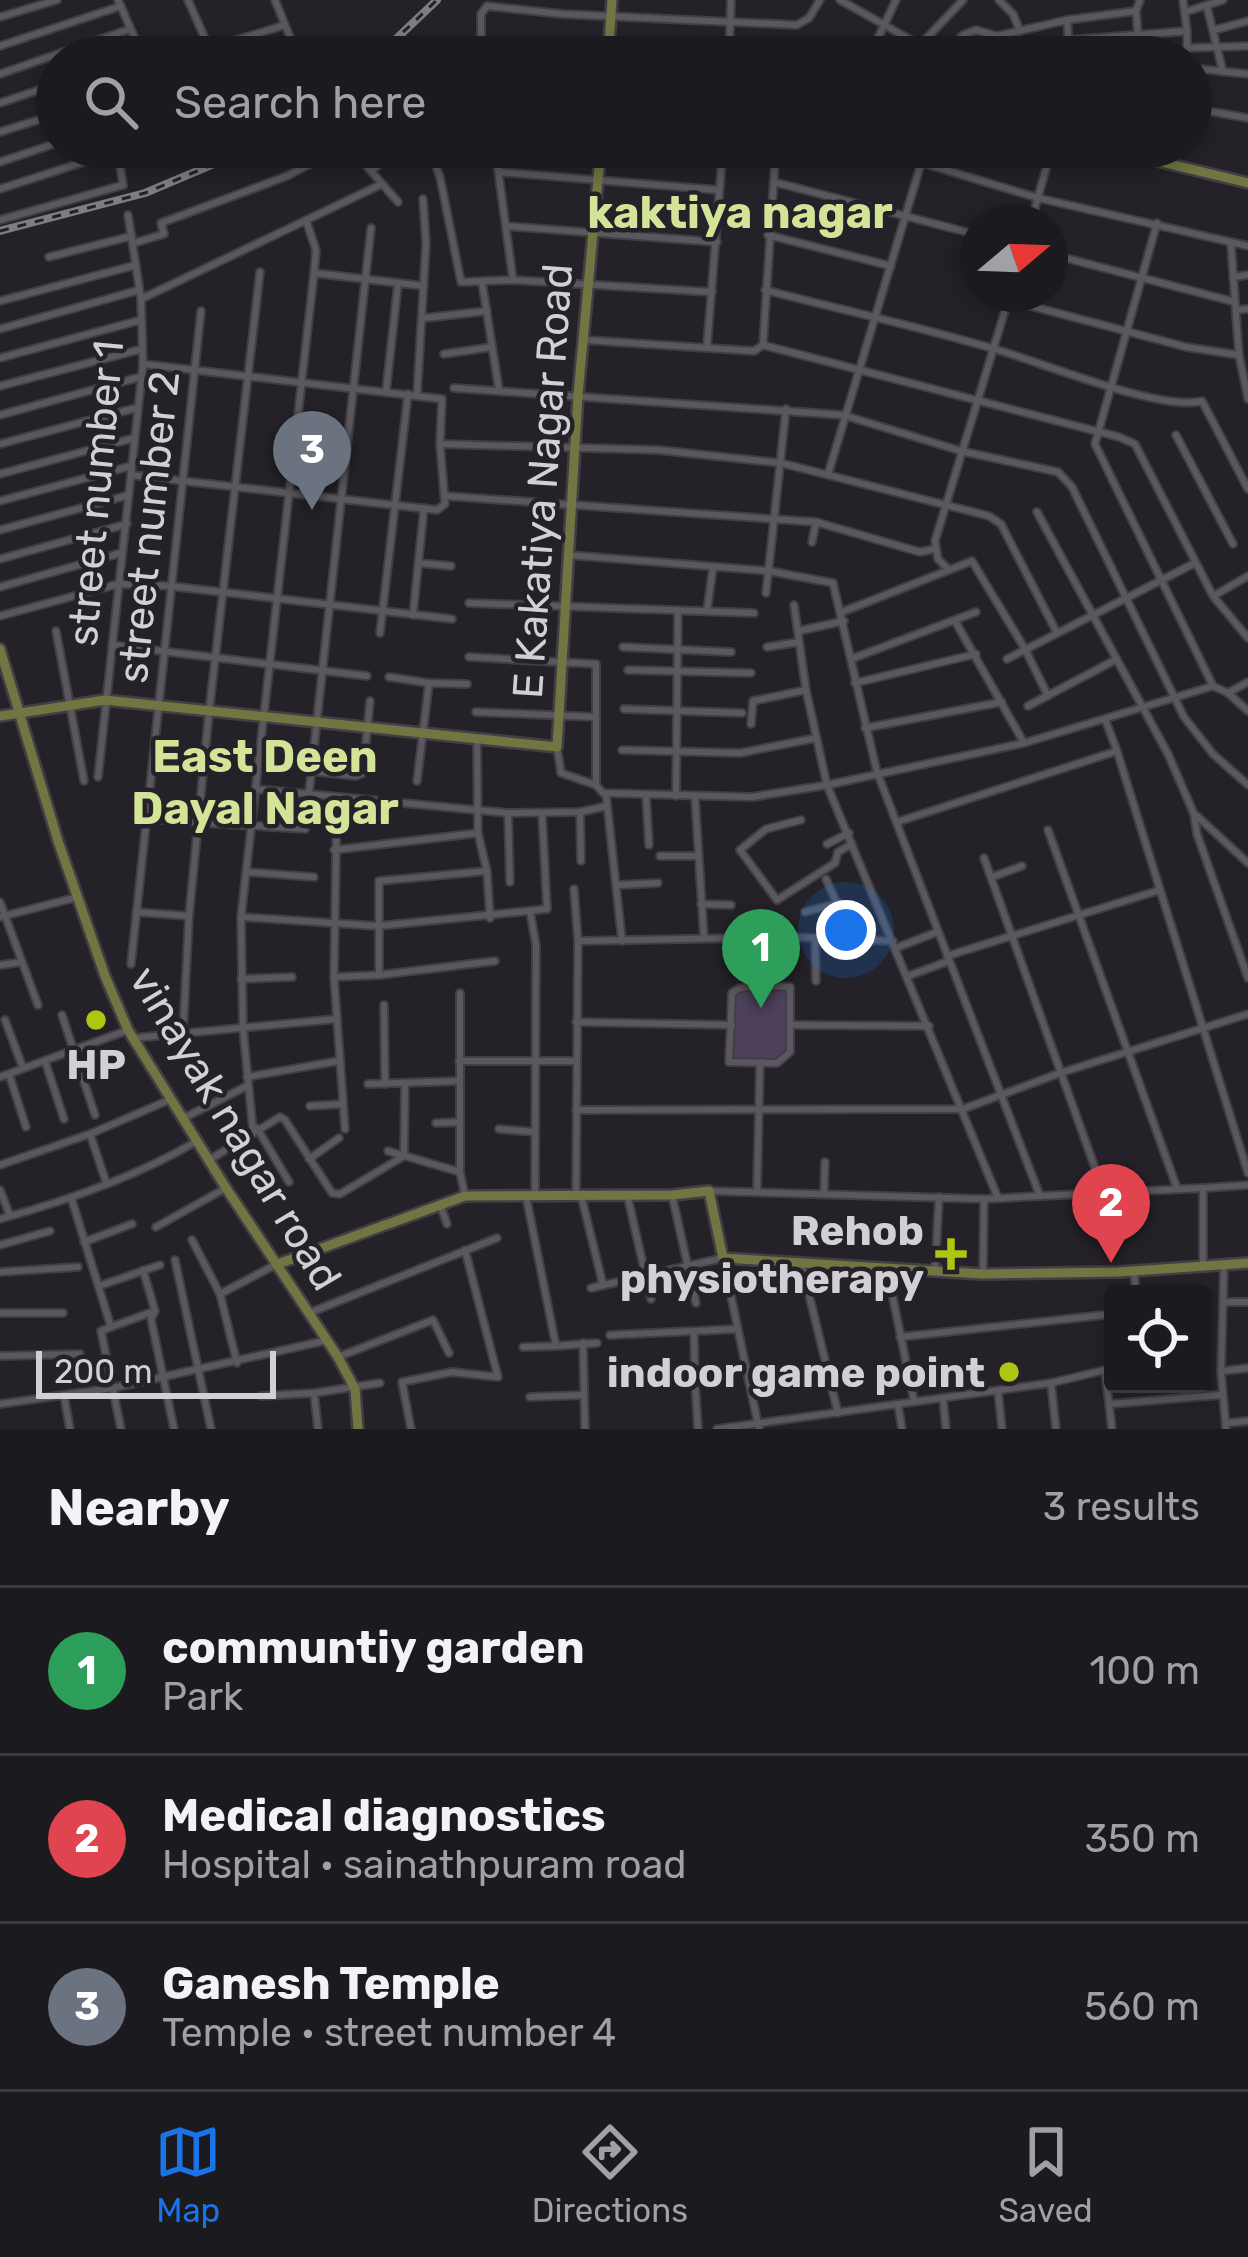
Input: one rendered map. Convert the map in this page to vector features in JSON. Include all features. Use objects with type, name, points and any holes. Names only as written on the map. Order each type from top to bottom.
[{"type":"street","points":[[0,17],[57,0]]},
{"type":"street","points":[[188,0],[204,36]]},
{"type":"street","points":[[274,0],[289,36]]},
{"type":"street","points":[[610,36],[612,0]]},
{"type":"street","points":[[730,36],[731,0]]},
{"type":"street","points":[[481,36],[481,14],[487,6],[803,23],[820,0]]},
{"type":"street","points":[[840,0],[908,36]]},
{"type":"street","points":[[880,36],[896,0]]},
{"type":"street","points":[[929,36],[963,0]]},
{"type":"street","points":[[999,0],[1013,14],[1020,31]]},
{"type":"street","points":[[1137,36],[1140,0]]},
{"type":"street","points":[[1183,0],[1187,36]]},
{"type":"street","points":[[1186,12],[1222,0]]},
{"type":"street","points":[[0,46],[119,3],[133,36]]},
{"type":"street","points":[[1207,7],[1222,72]]},
{"type":"street","points":[[962,36],[976,30],[998,36],[1066,20],[1136,11]]},
{"type":"street","points":[[1066,20],[1068,36]]},
{"type":"street","points":[[1214,29],[1248,21]]},
{"type":"street","points":[[249,36],[285,25]]},
{"type":"street","points":[[110,36],[130,29]]},
{"type":"street","points":[[1102,36],[1187,31]]},
{"type":"street","points":[[1212,50],[1248,46]]},
{"type":"street","points":[[0,74],[36,62]]},
{"type":"street","points":[[1212,71],[1248,74]]},
{"type":"street","points":[[0,103],[36,91]]},
{"type":"street","points":[[1212,112],[1248,118]]},
{"type":"street","points":[[0,132],[36,120]]},
{"type":"street","points":[[0,162],[36,149]]},
{"type":"street","points":[[0,189],[61,168]]},
{"type":"street","points":[[0,220],[123,185],[120,168]]},
{"type":"street","points":[[49,257],[164,234],[161,223],[303,168]]},
{"type":"street","points":[[366,168],[398,202]]},
{"type":"street","points":[[370,172],[375,168]]},
{"type":"street","points":[[437,168],[461,282],[513,280],[712,292]]},
{"type":"street","points":[[498,168],[513,280]]},
{"type":"street","name":"E Kakatiya Nagar Road","points":[[557,747],[578,395],[599,168]]},
{"type":"street","points":[[706,348],[721,168]]},
{"type":"street","points":[[763,344],[775,168]]},
{"type":"street","points":[[828,472],[920,168]]},
{"type":"street","points":[[941,168],[1038,198],[1248,246]]},
{"type":"street","points":[[1036,204],[1046,168]]},
{"type":"street","points":[[1196,168],[1248,183]]},
{"type":"street","points":[[499,172],[719,190]]},
{"type":"street","points":[[774,182],[960,230]]},
{"type":"street","points":[[0,329],[140,294],[382,184]]},
{"type":"street","points":[[380,633],[423,318],[423,199]]},
{"type":"street","name":"street number 1","points":[[98,777],[142,364],[140,294],[128,215]]},
{"type":"street","points":[[289,1182],[255,1130],[243,1028],[241,917],[314,273],[316,250],[306,220]]},
{"type":"street","points":[[1157,223],[1095,445],[1213,686],[1248,711]]},
{"type":"street","points":[[506,226],[717,242]]},
{"type":"street","points":[[146,818],[305,830],[371,228]]},
{"type":"street","points":[[769,235],[891,266]]},
{"type":"street","points":[[1231,244],[1248,399]]},
{"type":"street","points":[[1068,258],[1248,309]]},
{"type":"street","points":[[0,301],[136,265]]},
{"type":"street","points":[[183,1032],[209,712],[260,272]]},
{"type":"street","points":[[314,273],[425,286]]},
{"type":"street","points":[[1233,277],[1248,275]]},
{"type":"street","points":[[482,282],[499,390]]},
{"type":"street","points":[[386,392],[398,284]]},
{"type":"street","points":[[765,290],[994,348],[1110,386],[1189,405],[1202,401],[1248,490]]},
{"type":"street","name":"street number 2","points":[[131,964],[201,311]]},
{"type":"street","points":[[423,318],[487,311]]},
{"type":"street","points":[[948,569],[934,549],[1005,312]]},
{"type":"street","points":[[1061,312],[1126,331],[1242,351]]},
{"type":"street","points":[[0,358],[141,320]]},
{"type":"street","points":[[585,340],[754,351],[763,344]]},
{"type":"street","points":[[763,344],[1135,444],[1214,596],[1248,638]]},
{"type":"street","points":[[444,354],[492,346]]},
{"type":"street","points":[[0,386],[142,349]]},
{"type":"street","points":[[0,501],[131,471],[442,509],[446,496],[440,443],[442,399],[142,364]]},
{"type":"street","points":[[0,415],[140,376]]},
{"type":"street","points":[[454,388],[843,415],[962,451],[1058,472],[1066,478],[1128,596],[1195,734],[1248,785]]},
{"type":"street","points":[[0,444],[137,407]]},
{"type":"street","points":[[766,593],[786,410]]},
{"type":"street","points":[[1176,435],[1233,544]]},
{"type":"street","points":[[0,474],[134,438]]},
{"type":"street","points":[[440,443],[658,450],[782,463],[997,518],[1058,633]]},
{"type":"street","points":[[0,530],[129,495]]},
{"type":"street","points":[[446,496],[816,522],[920,552],[934,549]]},
{"type":"street","points":[[413,615],[424,508]]},
{"type":"street","points":[[1037,512],[1168,754],[1194,814],[1248,978]]},
{"type":"street","points":[[812,542],[816,522]]},
{"type":"street","points":[[0,560],[127,524]]},
{"type":"street","points":[[0,587],[121,554]]},
{"type":"street","points":[[568,555],[769,571],[833,583],[877,772],[1040,1196]]},
{"type":"street","points":[[418,562],[451,566]]},
{"type":"street","points":[[798,631],[843,617],[964,562],[977,564],[1048,696]]},
{"type":"street","points":[[1007,659],[1195,563]]},
{"type":"street","points":[[707,611],[713,566]]},
{"type":"street","points":[[1214,596],[1248,576]]},
{"type":"street","points":[[0,616],[118,584],[452,619]]},
{"type":"street","points":[[469,603],[754,613]]},
{"type":"street","points":[[794,605],[827,785],[998,1198]]},
{"type":"street","points":[[676,796],[678,610]]},
{"type":"street","points":[[851,659],[976,612]]},
{"type":"street","points":[[955,621],[1024,743]]},
{"type":"street","points":[[56,631],[84,781]]},
{"type":"street","points":[[767,647],[799,642]]},
{"type":"street","points":[[112,644],[367,676]]},
{"type":"street","points":[[623,647],[730,652]]},
{"type":"street","name":"vinayak nagar road","points":[[0,649],[105,976],[131,1034],[338,1357],[355,1388],[358,1429]]},
{"type":"street","points":[[855,683],[976,655]]},
{"type":"street","points":[[470,656],[596,664],[596,785]]},
{"type":"street","points":[[1028,706],[1117,659]]},
{"type":"street","points":[[628,670],[751,673]]},
{"type":"street","points":[[389,677],[467,684]]},
{"type":"street","points":[[1228,693],[1248,682]]},
{"type":"street","points":[[417,781],[429,683]]},
{"type":"street","points":[[0,716],[105,700],[557,747],[561,773],[596,785],[607,794],[752,797],[1024,743],[1213,686]]},
{"type":"street","points":[[751,724],[753,701],[806,690]]},
{"type":"street","points":[[311,771],[361,776],[370,701]]},
{"type":"street","points":[[865,728],[1002,702]]},
{"type":"street","points":[[624,709],[742,713]]},
{"type":"street","points":[[476,712],[596,717]]},
{"type":"street","points":[[1105,719],[1248,1173]]},
{"type":"street","points":[[622,750],[740,753],[817,738]]},
{"type":"street","points":[[477,740],[478,833],[488,872],[490,918]]},
{"type":"street","points":[[897,822],[1117,751]]},
{"type":"street","points":[[255,789],[478,812],[580,812],[607,806]]},
{"type":"street","points":[[607,794],[622,941]]},
{"type":"street","points":[[646,795],[649,845]]},
{"type":"street","points":[[695,797],[704,938]]},
{"type":"street","points":[[337,798],[334,977],[345,1130]]},
{"type":"street","points":[[580,812],[581,861]]},
{"type":"street","points":[[508,813],[510,882]]},
{"type":"street","points":[[241,917],[378,926],[548,909],[542,813]]},
{"type":"street","points":[[1194,814],[1248,863]]},
{"type":"street","points":[[801,820],[766,829],[740,850],[777,900],[835,863],[838,852],[853,843]]},
{"type":"street","points":[[1048,830],[1177,1189]]},
{"type":"street","points":[[334,850],[478,833]]},
{"type":"street","points":[[827,844],[849,833]]},
{"type":"street","points":[[660,856],[696,856]]},
{"type":"street","points":[[984,858],[1104,1194]]},
{"type":"street","points":[[991,877],[1022,866]]},
{"type":"street","points":[[246,872],[314,878]]},
{"type":"street","points":[[379,975],[379,881],[488,872]]},
{"type":"street","points":[[826,879],[853,940]]},
{"type":"street","points":[[616,884],[658,883]]},
{"type":"street","points":[[574,889],[579,1195],[603,1285]]},
{"type":"street","points":[[908,976],[1012,934],[1160,890]]},
{"type":"street","points":[[3,917],[79,896]]},
{"type":"street","points":[[0,902],[38,1005]]},
{"type":"street","points":[[805,913],[839,903]]},
{"type":"street","points":[[701,904],[731,905]]},
{"type":"street","points":[[530,911],[536,945],[531,1197],[556,1346]]},
{"type":"street","points":[[136,912],[189,916]]},
{"type":"street","points":[[578,941],[815,938],[894,944],[938,932]]},
{"type":"street","points":[[763,938],[764,986]]},
{"type":"street","points":[[815,938],[816,981]]},
{"type":"street","points":[[334,977],[495,961]]},
{"type":"street","points":[[0,964],[22,962]]},
{"type":"street","points":[[241,979],[292,977]]},
{"type":"street","points":[[790,987],[787,1058],[729,1062],[732,1025],[732,993],[740,988],[790,987]]},
{"type":"street","points":[[460,993],[460,1172],[465,1196]]},
{"type":"street","points":[[384,1005],[385,1084]]},
{"type":"street","points":[[576,1110],[963,1108],[1248,1014]]},
{"type":"street","points":[[62,1015],[94,1114]]},
{"type":"street","points":[[0,1077],[131,1034],[336,1019]]},
{"type":"street","points":[[5,1020],[23,1068]]},
{"type":"street","points":[[576,1022],[732,1025]]},
{"type":"street","points":[[790,1025],[929,1026]]},
{"type":"street","points":[[184,1118],[247,1082],[340,1060]]},
{"type":"street","points":[[45,1061],[64,1119]]},
{"type":"street","points":[[459,1061],[576,1061]]},
{"type":"street","points":[[757,1190],[760,1063]]},
{"type":"street","points":[[9,1073],[26,1127]]},
{"type":"street","points":[[368,1084],[459,1081]]},
{"type":"street","points":[[404,1156],[405,1083]]},
{"type":"street","points":[[0,1165],[172,1099]]},
{"type":"street","points":[[310,1106],[343,1104]]},
{"type":"street","points":[[209,1160],[274,1118],[285,1120],[337,1195],[404,1156]]},
{"type":"street","points":[[436,1123],[460,1122]]},
{"type":"street","points":[[499,1129],[535,1132]]},
{"type":"street","points":[[90,1134],[106,1182]]},
{"type":"street","points":[[309,1159],[339,1138]]},
{"type":"street","points":[[0,1220],[71,1197],[198,1140]]},
{"type":"street","points":[[388,1150],[460,1172]]},
{"type":"street","points":[[824,1162],[824,1192]]},
{"type":"street","points":[[220,1294],[278,1264],[465,1196],[757,1190],[984,1199],[1248,1185]]},
{"type":"street","points":[[156,1227],[226,1188]]},
{"type":"street","points":[[1203,1188],[1203,1268]]},
{"type":"street","points":[[0,1190],[10,1216]]},
{"type":"street","points":[[709,1191],[759,1426]]},
{"type":"street","points":[[627,1194],[651,1299]]},
{"type":"street","points":[[672,1195],[696,1303]]},
{"type":"street","points":[[71,1197],[111,1327]]},
{"type":"street","points":[[935,1271],[939,1197]]},
{"type":"street","points":[[983,1274],[984,1199]]},
{"type":"street","points":[[439,1204],[447,1224]]},
{"type":"street","points":[[84,1242],[132,1224]]},
{"type":"street","points":[[0,1245],[50,1231]]},
{"type":"street","points":[[309,1313],[497,1238]]},
{"type":"street","points":[[192,1240],[220,1294],[236,1363]]},
{"type":"street","points":[[410,1429],[402,1382],[452,1372],[498,1377],[465,1250]]},
{"type":"street","points":[[591,1288],[723,1258],[983,1274],[1248,1263]]},
{"type":"street","points":[[175,1260],[212,1429]]},
{"type":"street","points":[[801,1262],[838,1413]]},
{"type":"street","points":[[98,1286],[160,1265]]},
{"type":"street","points":[[1224,1265],[1221,1395],[1226,1426],[1248,1421]]},
{"type":"street","points":[[0,1272],[78,1267]]},
{"type":"street","points":[[887,1269],[914,1402]]},
{"type":"street","points":[[143,1270],[155,1311],[151,1318],[174,1429]]},
{"type":"street","points":[[1134,1271],[1135,1285]]},
{"type":"street","points":[[1225,1303],[1248,1302]]},
{"type":"street","points":[[121,1429],[101,1330],[155,1311]]},
{"type":"street","points":[[0,1312],[63,1313]]},
{"type":"street","points":[[900,1337],[1104,1316]]},
{"type":"street","points":[[338,1357],[434,1320],[449,1353]]},
{"type":"street","points":[[610,1335],[738,1329]]},
{"type":"street","points":[[694,1332],[698,1429]]},
{"type":"street","points":[[0,1404],[113,1388],[324,1341]]},
{"type":"street","points":[[583,1343],[585,1429]]},
{"type":"street","points":[[523,1348],[597,1343]]},
{"type":"street","points":[[0,1356],[80,1354]]},
{"type":"street","points":[[1221,1371],[1248,1369]]},
{"type":"street","points":[[717,1429],[1051,1383],[1104,1370]]},
{"type":"street","points":[[610,1386],[726,1377]]},
{"type":"street","points":[[261,1396],[314,1394],[380,1382]]},
{"type":"street","points":[[1051,1383],[1055,1429]]},
{"type":"street","points":[[998,1390],[1001,1429]]},
{"type":"street","points":[[1110,1393],[1112,1429]]},
{"type":"street","points":[[314,1394],[318,1429]]},
{"type":"street","points":[[530,1397],[584,1395]]},
{"type":"street","points":[[1110,1404],[1221,1395]]},
{"type":"street","points":[[64,1396],[70,1429]]},
{"type":"street","points":[[943,1398],[946,1429]]},
{"type":"street","points":[[898,1405],[902,1429]]},
{"type":"street","points":[[805,1418],[806,1429]]},
{"type":"shaded area","points":[[788,987],[790,1052],[776,1061],[729,1062],[734,990]]},
{"type":"railway","points":[[399,36],[437,0]]},
{"type":"railway","points":[[0,231],[145,193],[204,168]]},
{"type":"place","name":"Ganesh Temple","points":[[312,510]]},
{"type":"place","name":"communtiy garden","points":[[761,1008]]},
{"type":"place","name":"HP","points":[[96,1020]]},
{"type":"place","name":"Rehob physiotherapy","points":[[951,1254]]},
{"type":"place","name":"Medical diagnostics","points":[[1111,1263]]},
{"type":"place","name":"indoor game point","points":[[1009,1372]]},
{"type":"district","name":"kaktiya nagar","points":[[740,212]]},
{"type":"district","name":"East Deen Dayal Nagar","points":[[265,782]]}]
